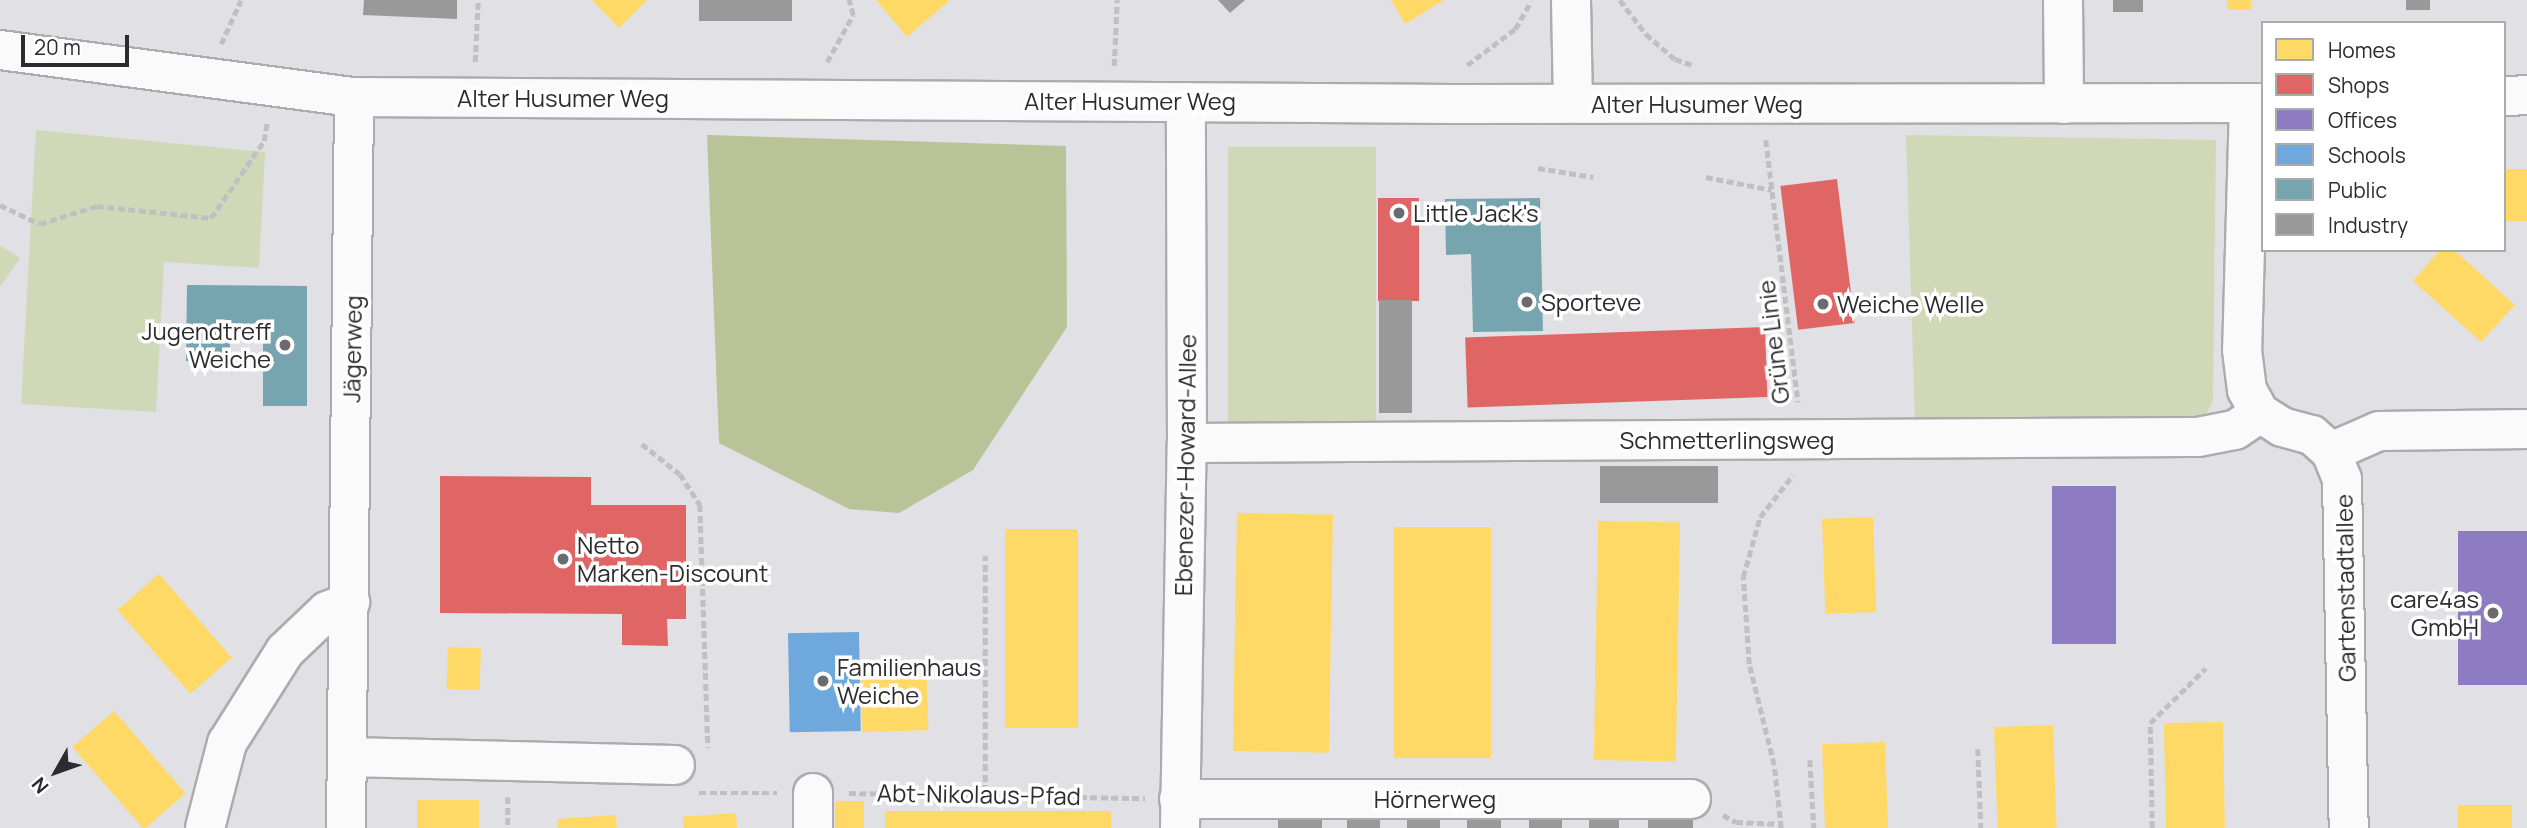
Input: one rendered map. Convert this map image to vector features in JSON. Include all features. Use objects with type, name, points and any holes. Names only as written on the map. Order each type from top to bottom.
[{"type":"street","points":[[1571,0],[1573,103]]},
{"type":"street","points":[[2063,0],[2064,104]]},
{"type":"street","name":"Alter Husumer Weg","points":[[0,50],[354,97],[2256,104]]},
{"type":"street","points":[[2506,96],[2527,95]]},
{"type":"street","name":"Jägerweg","points":[[346,828],[354,97]]},
{"type":"street","name":"Ebenezer-Howard-Allee","points":[[1180,813],[1187,443],[1186,102]]},
{"type":"street","points":[[2256,104],[2242,350],[2247,390],[2260,413],[2282,427],[2312,435],[2331,453],[2379,431],[2527,429]]},
{"type":"street","name":"Schmetterlingsweg","points":[[1187,443],[2197,437],[2235,430],[2260,413]]},
{"type":"street","name":"Gartenstadtallee","points":[[2331,453],[2342,479],[2346,512],[2349,828]]},
{"type":"street","points":[[205,828],[227,743],[285,652],[327,611],[350,602]]},
{"type":"street","points":[[347,757],[698,765]]},
{"type":"street","name":"Hörnerweg","points":[[1180,813],[1691,799]]},
{"type":"path","points":[[219,51],[241,0]]},
{"type":"path","points":[[474,66],[478,0]]},
{"type":"path","points":[[826,71],[827,61],[853,15],[849,0]]},
{"type":"path","points":[[1113,72],[1117,0]]},
{"type":"path","points":[[1463,68],[1515,29],[1532,0]]},
{"type":"path","points":[[1620,0],[1646,34],[1675,58],[1705,69]]},
{"type":"path","points":[[0,205],[40,224],[97,206],[211,218],[264,141],[267,120]]},
{"type":"path","name":"Grüne Linie","points":[[1765,128],[1800,440],[1800,461],[1760,517],[1743,577],[1749,664],[1774,765],[1781,826]]},
{"type":"path","points":[[1538,168],[1593,177]]},
{"type":"path","points":[[1706,177],[1773,190]]},
{"type":"path","points":[[642,444],[680,474],[700,505],[698,765],[710,792]]},
{"type":"path","points":[[985,556],[985,792]]},
{"type":"path","points":[[2152,828],[2150,723],[2206,668]]},
{"type":"path","points":[[1978,749],[1981,828]]},
{"type":"path","points":[[1810,760],[1814,828]]},
{"type":"path","name":"Abt-Nikolaus-Pfad","points":[[698,765],[677,793],[710,792],[813,811],[985,792],[1180,813]]},
{"type":"path","points":[[1691,799],[1736,821],[1781,826]]},
{"type":"green space","points":[[36,130],[265,152],[259,268],[164,262],[156,412],[21,404]]},
{"type":"green space","points":[[707,135],[1066,146],[1067,327],[973,470],[899,513],[849,509],[719,443]]},
{"type":"green space","points":[[1906,135],[2216,140],[2213,401],[2204,418],[1915,421]]},
{"type":"green space","points":[[1228,147],[1376,147],[1376,427],[1228,427]]},
{"type":"green space","points":[[0,245],[20,258],[0,287]]},
{"type":"building: Homes","points":[[592,0],[647,0],[619,28]]},
{"type":"building: Homes","points":[[876,0],[950,0],[907,37]]},
{"type":"building: Homes","points":[[1391,0],[1444,0],[1405,24]]},
{"type":"building: Homes","points":[[2227,0],[2251,0],[2251,10],[2227,10]]},
{"type":"building: Homes","points":[[2506,169],[2527,169],[2527,221],[2506,221]]},
{"type":"building: Homes","points":[[2438,252],[2456,252],[2515,305],[2481,342],[2413,281]]},
{"type":"building: Homes","points":[[1237,513],[1333,515],[1329,753],[1233,751]]},
{"type":"building: Homes","points":[[1873,517],[1876,612],[1825,614],[1822,519]]},
{"type":"building: Homes","points":[[1598,521],[1680,522],[1676,761],[1594,760]]},
{"type":"building: Homes","points":[[1394,527],[1491,527],[1491,758],[1394,758]]},
{"type":"building: Homes","points":[[1005,529],[1078,529],[1078,728],[1005,728]]},
{"type":"building: Homes","points":[[159,574],[232,658],[190,694],[117,610]]},
{"type":"building: Homes","points":[[448,647],[481,648],[480,690],[447,689]]},
{"type":"building: Homes","points":[[926,662],[928,730],[862,732],[860,664]]},
{"type":"building: Homes","points":[[114,711],[186,793],[143,828],[72,747]]},
{"type":"building: Homes","points":[[2223,722],[2225,828],[2166,828],[2164,723]]},
{"type":"building: Homes","points":[[2053,725],[2057,828],[1998,828],[1994,727]]},
{"type":"building: Homes","points":[[1885,742],[1888,828],[1825,828],[1822,744]]},
{"type":"building: Homes","points":[[417,800],[479,800],[479,828],[417,828]]},
{"type":"building: Homes","points":[[835,801],[864,801],[864,828],[835,828]]},
{"type":"building: Homes","points":[[2458,805],[2512,805],[2512,828],[2458,828]]},
{"type":"building: Homes","points":[[885,811],[1111,811],[1111,828],[885,828]]},
{"type":"building: Homes","points":[[736,813],[737,828],[684,828],[683,817]]},
{"type":"building: Homes","points":[[616,815],[617,828],[558,828],[557,819]]},
{"type":"building: Shops","points":[[1837,179],[1855,323],[1798,330],[1780,186]]},
{"type":"building: Shops","points":[[1378,198],[1419,198],[1419,301],[1378,301]]},
{"type":"building: Shops","points":[[1765,327],[1767,397],[1468,407],[1465,337]]},
{"type":"building: Shops","name":"Netto Marken-Discount","points":[[440,476],[591,477],[591,505],[686,505],[686,619],[667,619],[668,646],[622,645],[622,614],[440,613]]},
{"type":"building: Offices","points":[[2052,486],[2116,486],[2116,644],[2052,644]]},
{"type":"building: Offices","points":[[2458,531],[2527,531],[2527,685],[2458,685]]},
{"type":"building: Schools","points":[[859,632],[861,731],[790,732],[788,633]]},
{"type":"building: Public","points":[[1540,198],[1543,331],[1473,332],[1471,254],[1446,255],[1445,199]]},
{"type":"building: Public","name":"Jugendtreff Weiche","points":[[187,285],[307,286],[307,406],[263,406],[263,328],[230,327],[230,362],[186,361]]},
{"type":"building: Industry","points":[[364,0],[457,0],[457,19],[363,15]]},
{"type":"building: Industry","points":[[699,0],[792,0],[792,21],[699,21]]},
{"type":"building: Industry","points":[[1218,0],[1245,0],[1230,13]]},
{"type":"building: Industry","points":[[2113,0],[2143,0],[2143,12],[2113,12]]},
{"type":"building: Industry","points":[[2406,0],[2430,0],[2430,10],[2406,10]]},
{"type":"building: Industry","points":[[1379,300],[1412,300],[1412,413],[1379,413]]},
{"type":"building: Industry","points":[[1600,466],[1718,466],[1718,503],[1600,503]]},
{"type":"building: Industry","points":[[1278,818],[1322,818],[1322,828],[1278,828]]},
{"type":"building: Industry","points":[[1347,818],[1380,818],[1380,828],[1347,828]]},
{"type":"building: Industry","points":[[1407,818],[1440,818],[1440,828],[1407,828]]},
{"type":"building: Industry","points":[[1467,818],[1501,818],[1501,828],[1467,828]]},
{"type":"building: Industry","points":[[1529,818],[1562,818],[1562,828],[1529,828]]},
{"type":"building: Industry","points":[[1589,819],[1619,819],[1619,828],[1589,828]]},
{"type":"building: Industry","points":[[1648,819],[1693,819],[1693,828],[1648,828]]},
{"type":"place","name":"Little Jack's","points":[[1399,213]]},
{"type":"place","name":"Sporteve","points":[[1527,302]]},
{"type":"place","name":"Weiche Welle","points":[[1823,304]]},
{"type":"place","name":"Jugendtreff Weiche","points":[[285,345]]},
{"type":"place","name":"Netto Marken-Discount","points":[[563,559]]},
{"type":"place","name":"care4as GmbH","points":[[2493,613]]},
{"type":"place","name":"Familienhaus Weiche","points":[[823,681]]}]
